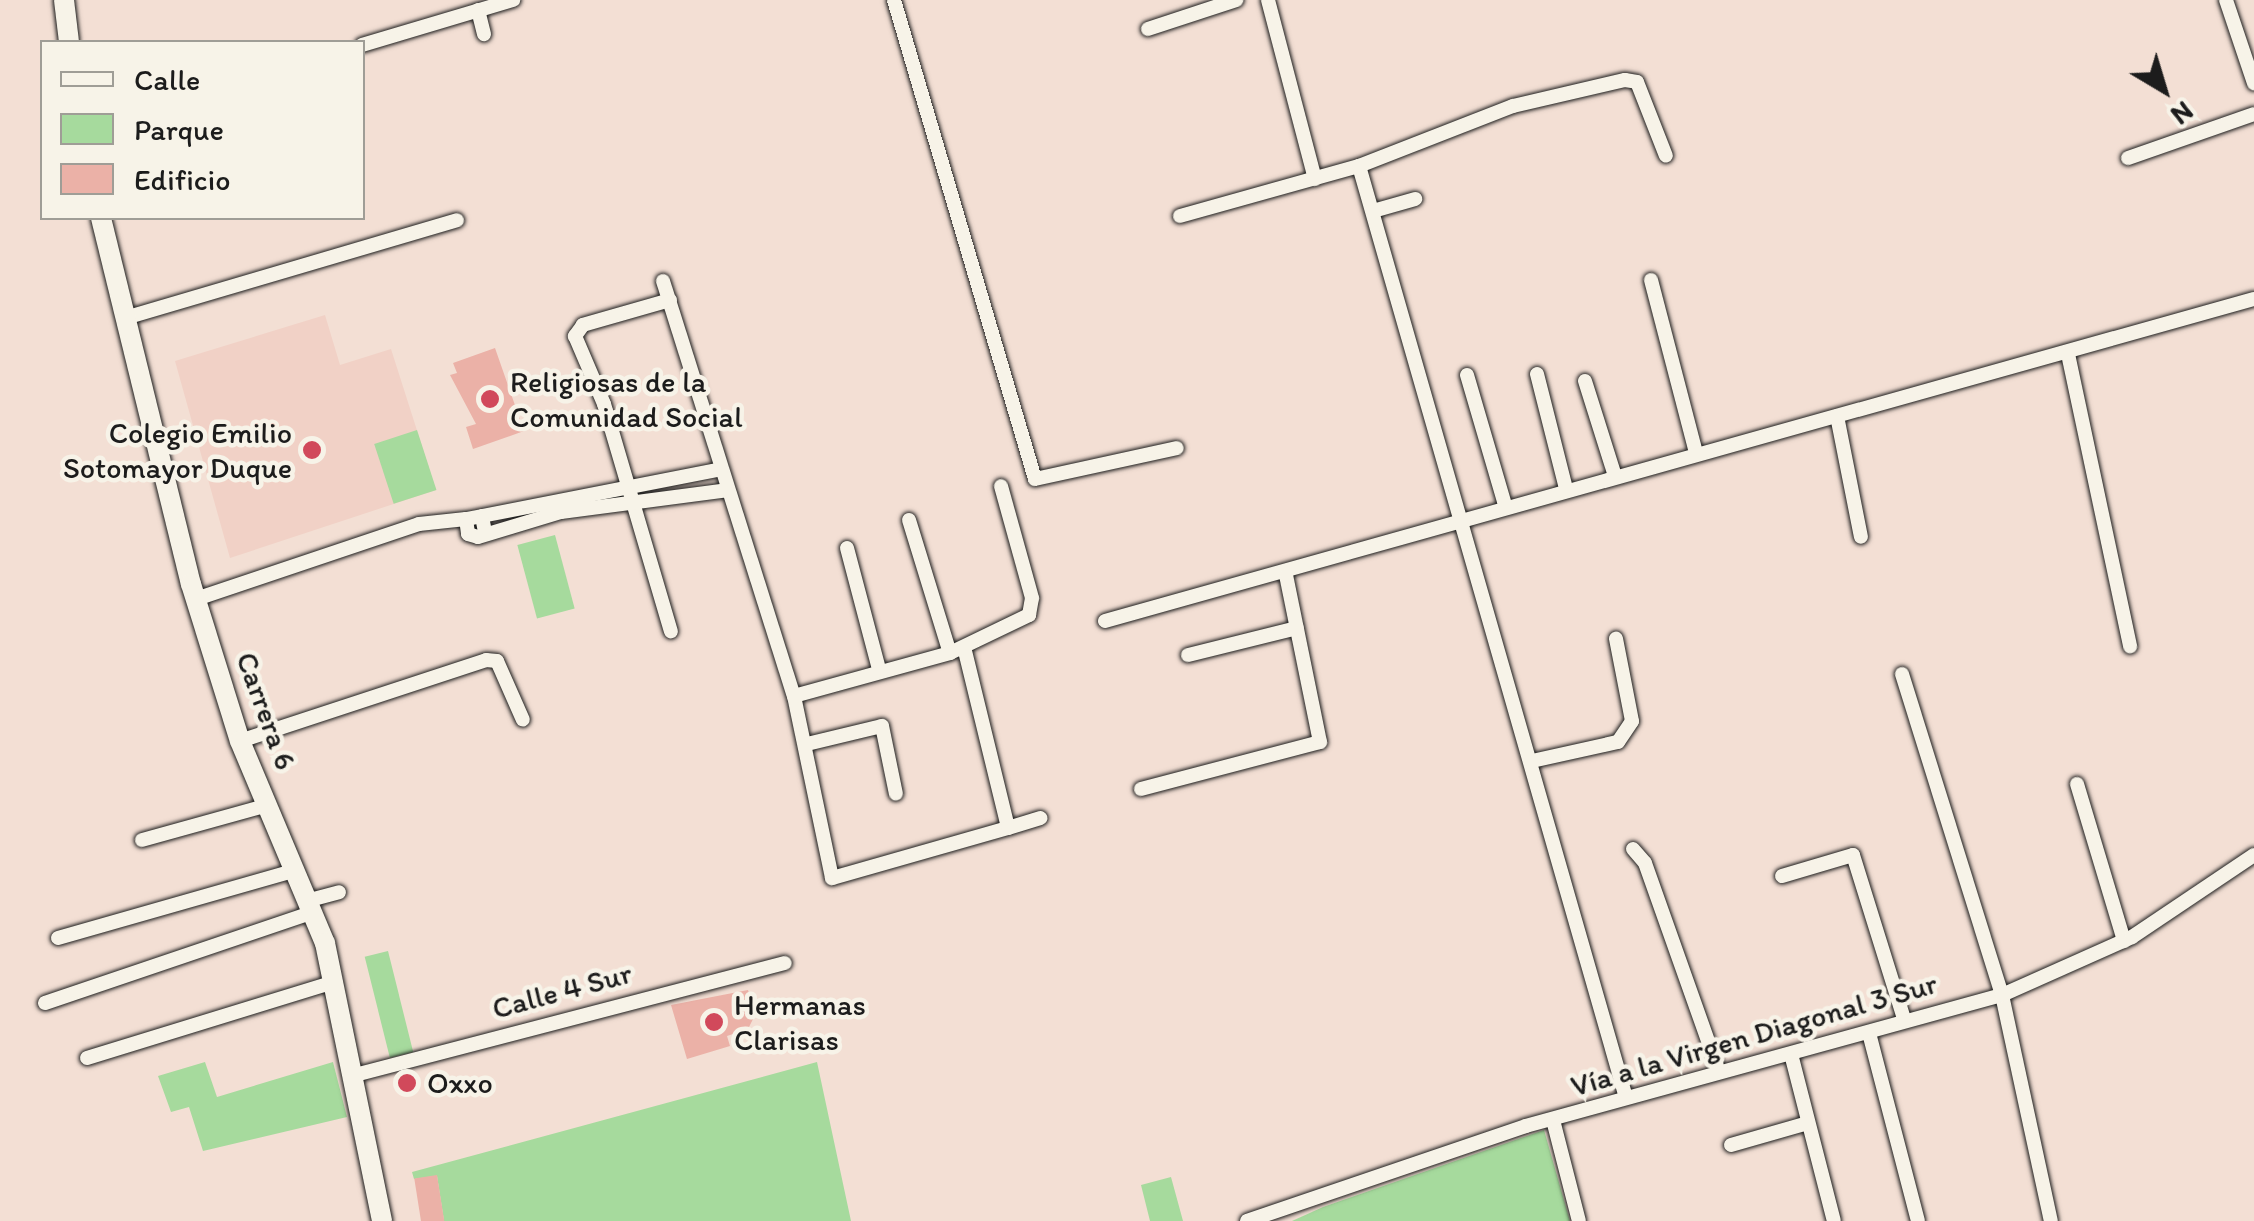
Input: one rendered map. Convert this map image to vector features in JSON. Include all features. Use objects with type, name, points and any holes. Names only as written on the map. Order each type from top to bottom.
[{"type":"main road","points":[[64,0],[70,40]]},
{"type":"main road","name":"Carrera 6","points":[[101,220],[196,599],[240,741],[312,906],[334,982],[382,1221]]},
{"type":"street","points":[[365,43],[513,0]]},
{"type":"street","points":[[894,0],[1035,478],[1177,448]]},
{"type":"street","points":[[1148,29],[1236,0]]},
{"type":"street","points":[[1268,0],[1314,179]]},
{"type":"street","points":[[2226,0],[2254,83]]},
{"type":"street","points":[[478,10],[484,34]]},
{"type":"street","points":[[1180,216],[1359,166],[1514,106],[1625,80],[1637,82],[1666,156]]},
{"type":"street","points":[[2128,158],[2254,114]]},
{"type":"street","points":[[1359,166],[1465,516],[1626,1098]]},
{"type":"street","points":[[1373,211],[1414,200]]},
{"type":"street","points":[[125,318],[457,220]]},
{"type":"street","points":[[663,280],[794,696],[832,878],[1040,818]]},
{"type":"street","points":[[1650,280],[1696,453]]},
{"type":"street","points":[[1105,621],[1286,575],[1465,516],[2068,354],[2254,299]]},
{"type":"street","points":[[670,300],[583,326],[575,336],[627,485],[671,631]]},
{"type":"street","points":[[2068,354],[2130,646]]},
{"type":"street","points":[[1537,374],[1566,489]]},
{"type":"street","points":[[1466,376],[1504,505]]},
{"type":"street","points":[[1585,381],[1615,476]]},
{"type":"street","points":[[1837,416],[1861,537]]},
{"type":"street","points":[[466,519],[468,534],[486,532],[627,485],[721,468]]},
{"type":"street","points":[[699,472],[704,492]]},
{"type":"street","points":[[794,696],[879,668],[957,650],[1029,615],[1032,598],[1001,486]]},
{"type":"street","points":[[196,599],[418,524],[466,519],[519,506],[592,499],[632,503],[726,490]]},
{"type":"street","points":[[519,506],[522,522]]},
{"type":"street","points":[[482,516],[486,532]]},
{"type":"street","points":[[910,520],[957,650],[1008,828]]},
{"type":"street","points":[[846,548],[879,668]]},
{"type":"street","points":[[1141,789],[1320,742],[1286,575]]},
{"type":"street","points":[[1188,655],[1296,628]]},
{"type":"street","points":[[1532,762],[1618,742],[1632,720],[1616,638]]},
{"type":"street","points":[[240,741],[486,660],[497,661],[523,720]]},
{"type":"street","points":[[1902,674],[2002,995],[2051,1221]]},
{"type":"street","points":[[807,744],[882,726],[896,794]]},
{"type":"street","points":[[2077,784],[2124,941]]},
{"type":"street","points":[[142,840],[268,806]]},
{"type":"street","points":[[1633,849],[1645,863],[1719,1072]]},
{"type":"street","points":[[1782,876],[1853,855],[1904,1019]]},
{"type":"street","name":"Vía a la Virgen Diagonal 3 Sur","points":[[1246,1221],[1626,1098],[2002,995],[2124,941],[2254,855]]},
{"type":"street","points":[[58,938],[296,870]]},
{"type":"street","points":[[45,1004],[312,906],[339,892]]},
{"type":"street","name":"Calle 4 Sur","points":[[354,1075],[785,963]]},
{"type":"street","points":[[87,1058],[334,982]]},
{"type":"street","points":[[1868,1033],[1918,1221]]},
{"type":"street","points":[[1791,1054],[1834,1221]]},
{"type":"street","points":[[1553,1120],[1579,1221]]},
{"type":"street","points":[[1731,1145],[1808,1123]]},
{"type":"shaded area","name":"Colegio Emilio Sotomayor Duque","points":[[325,315],[340,365],[391,349],[436,490],[230,558],[175,361]]},
{"type":"green space","points":[[417,430],[436,490],[394,504],[374,444]]},
{"type":"green space","points":[[555,535],[575,608],[537,619],[517,545]]},
{"type":"green space","points":[[388,951],[413,1052],[390,1058],[365,957]]},
{"type":"green space","points":[[205,1062],[217,1097],[333,1062],[347,1117],[203,1151],[189,1107],[171,1112],[158,1076]]},
{"type":"green space","points":[[817,1062],[851,1221],[444,1221],[437,1176],[414,1179],[412,1172]]},
{"type":"green space","points":[[1544,1130],[1570,1221],[1292,1221],[1323,1207]]},
{"type":"green space","points":[[1171,1177],[1183,1221],[1150,1221],[1141,1185]]},
{"type":"building","name":"Religiosas de la Comunidad Social","points":[[495,348],[524,431],[473,449],[466,427],[476,424],[450,375],[457,373],[453,363]]},
{"type":"building","name":"Hermanas Clarisas","points":[[748,990],[755,1015],[748,1029],[727,1036],[730,1046],[687,1059],[671,1005]]},
{"type":"building","points":[[437,1175],[444,1221],[421,1221],[414,1179]]},
{"type":"place","name":"Religiosas de la Comunidad Social","points":[[490,399]]},
{"type":"place","name":"Colegio Emilio Sotomayor Duque","points":[[312,450]]},
{"type":"place","name":"Hermanas Clarisas","points":[[714,1022]]},
{"type":"place","name":"Oxxo","points":[[407,1083]]}]
